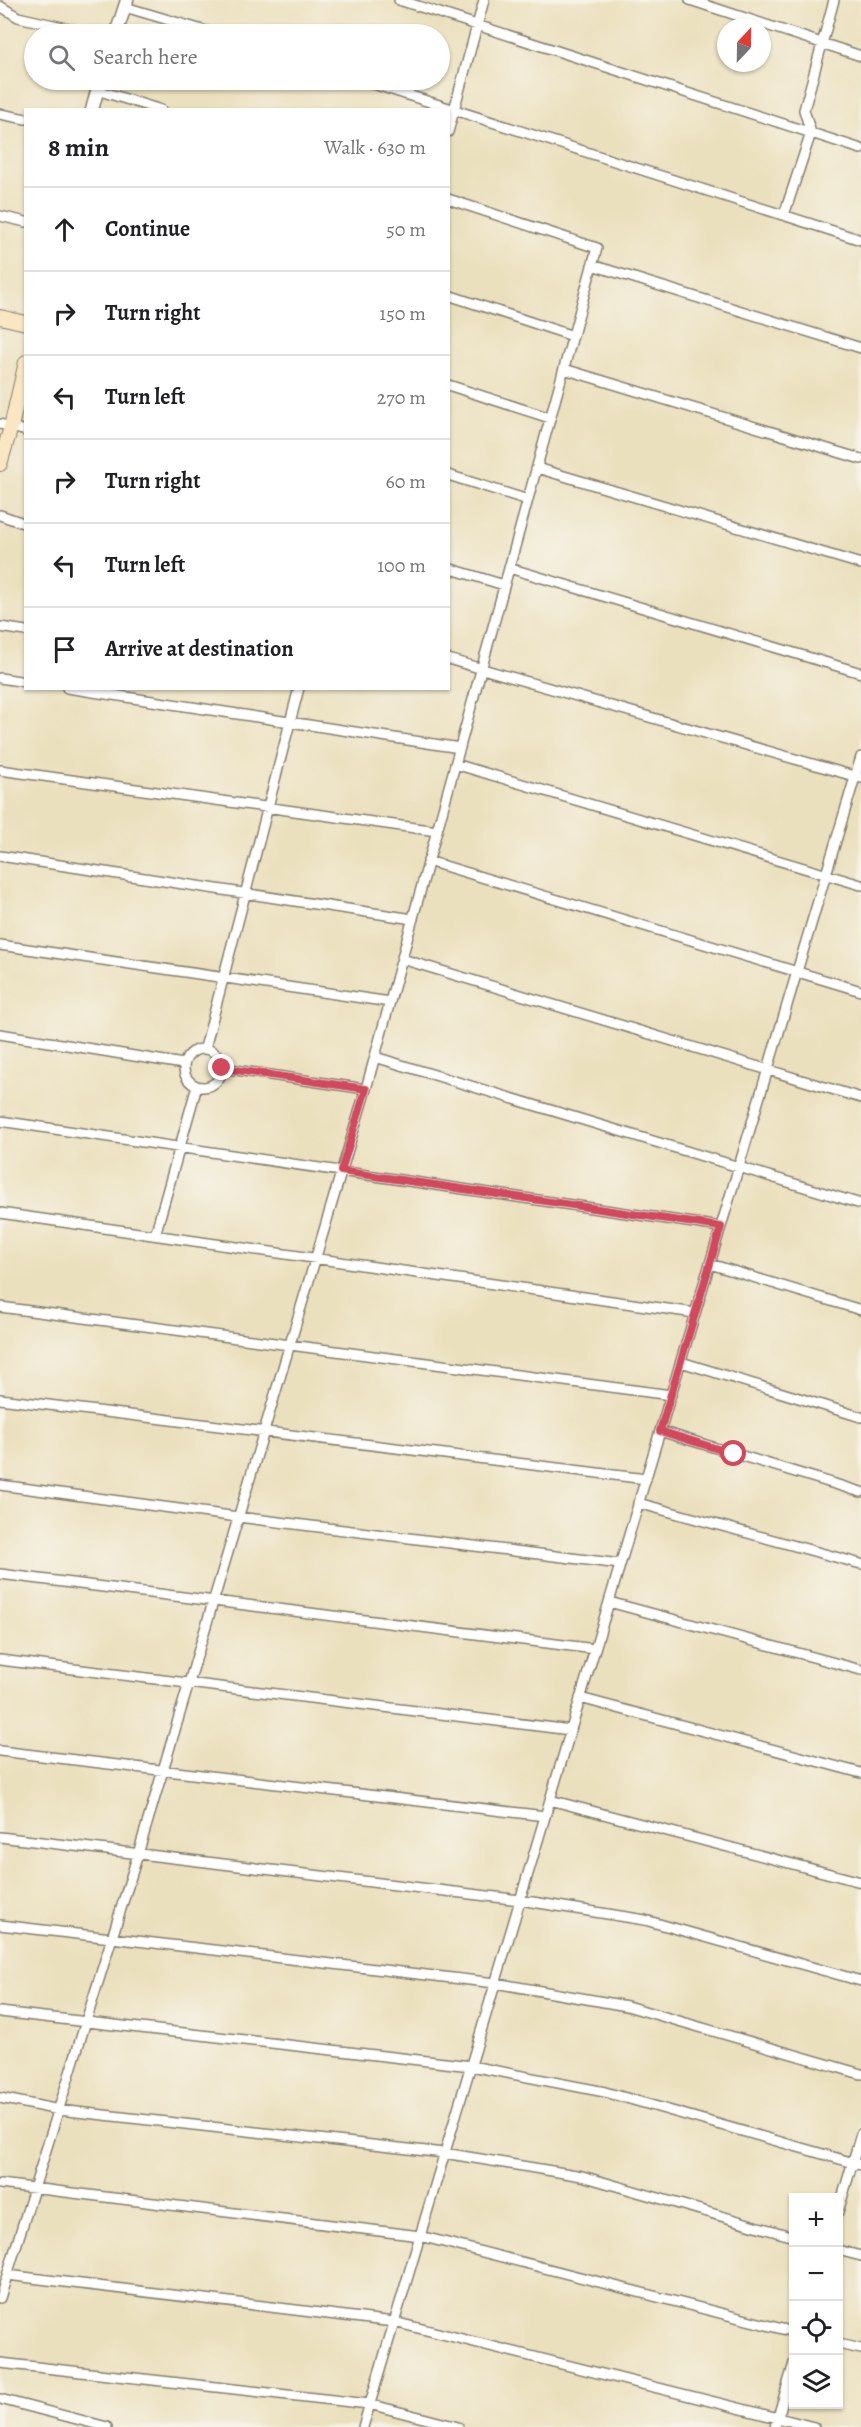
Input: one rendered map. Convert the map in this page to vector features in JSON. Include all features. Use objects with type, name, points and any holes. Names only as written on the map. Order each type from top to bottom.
[{"type":"main road","points":[[0,317],[24,323]]},
{"type":"main road","points":[[0,464],[6,425],[24,368]]},
{"type":"street","points":[[399,0],[861,149]]},
{"type":"street","points":[[450,125],[484,0]]},
{"type":"street","points":[[690,0],[861,56]]},
{"type":"street","points":[[784,215],[811,133],[804,110],[834,0]]},
{"type":"street","points":[[119,24],[126,3],[187,24]]},
{"type":"street","points":[[0,6],[18,17],[49,24]]},
{"type":"street","points":[[93,108],[98,90]]},
{"type":"street","points":[[111,90],[156,108]]},
{"type":"street","points":[[393,90],[861,240]]},
{"type":"street","points":[[0,114],[24,119]]},
{"type":"street","points":[[0,2298],[138,1854],[366,1089],[597,248],[450,200]]},
{"type":"street","points":[[0,216],[24,222]]},
{"type":"street","points":[[592,265],[861,348]]},
{"type":"street","points":[[450,296],[573,336]]},
{"type":"street","points":[[564,369],[861,459]]},
{"type":"street","points":[[450,387],[550,418]]},
{"type":"street","points":[[6,425],[24,430]]},
{"type":"street","points":[[537,468],[861,564]]},
{"type":"street","points":[[450,476],[528,501]]},
{"type":"street","points":[[0,515],[24,523]]},
{"type":"street","points":[[509,568],[861,673]]},
{"type":"street","points":[[450,569],[504,585]]},
{"type":"street","points":[[0,627],[24,631]]},
{"type":"street","points":[[450,660],[858,777]]},
{"type":"street","points":[[0,678],[24,682]]},
{"type":"street","points":[[80,690],[460,748]]},
{"type":"street","points":[[205,1048],[298,690]]},
{"type":"street","points":[[363,2427],[826,875],[858,777],[861,757]]},
{"type":"street","points":[[455,764],[861,885]]},
{"type":"street","points":[[0,770],[437,831]]},
{"type":"street","points":[[0,856],[413,919]]},
{"type":"street","points":[[428,861],[861,991]]},
{"type":"street","points":[[0,945],[390,1002]]},
{"type":"street","points":[[402,959],[861,1098]]},
{"type":"street","points":[[0,1034],[183,1064]]},
{"type":"street","points":[[205,1048],[217,1055],[222,1068],[217,1081],[204,1087],[197,1086],[186,1078],[183,1064],[191,1052],[205,1048]]},
{"type":"street","points":[[375,1057],[861,1204]]},
{"type":"street","points":[[222,1068],[366,1089]]},
{"type":"street","points":[[155,1235],[197,1086]]},
{"type":"street","points":[[0,1121],[721,1227]]},
{"type":"street","points":[[0,1213],[695,1313]]},
{"type":"street","points":[[710,1264],[861,1310]]},
{"type":"street","points":[[0,1307],[671,1395]]},
{"type":"street","points":[[681,1362],[861,1417]]},
{"type":"street","points":[[0,1399],[646,1479]]},
{"type":"street","points":[[660,1431],[861,1492]]},
{"type":"street","points":[[0,1485],[620,1564]]},
{"type":"street","points":[[639,1503],[861,1564]]},
{"type":"street","points":[[0,1574],[595,1649]]},
{"type":"street","points":[[609,1602],[861,1670]]},
{"type":"street","points":[[0,1660],[571,1730]]},
{"type":"street","points":[[580,1698],[861,1773]]},
{"type":"street","points":[[0,1751],[545,1816]]},
{"type":"street","points":[[550,1800],[861,1882]]},
{"type":"street","points":[[0,1837],[520,1900],[645,1920],[861,1981]]},
{"type":"street","points":[[0,1925],[495,1983],[627,2006],[861,2074]]},
{"type":"street","points":[[0,2012],[471,2066],[605,2092],[857,2164]]},
{"type":"street","points":[[0,2098],[58,2110],[444,2153],[582,2176],[789,2236]]},
{"type":"street","points":[[843,2199],[857,2164],[861,2134]]},
{"type":"street","points":[[0,2184],[420,2236],[789,2331]]},
{"type":"street","points":[[843,2251],[861,2256]]},
{"type":"street","points":[[7,2275],[394,2322],[776,2422],[814,2427]]},
{"type":"street","points":[[843,2345],[861,2349]]},
{"type":"street","points":[[0,2363],[369,2404],[458,2427]]},
{"type":"street","points":[[776,2422],[789,2379]]},
{"type":"street","points":[[0,2399],[107,2427]]},
{"type":"route","points":[[222,1068],[366,1089],[341,1171],[721,1227],[660,1431],[734,1454]]}]
